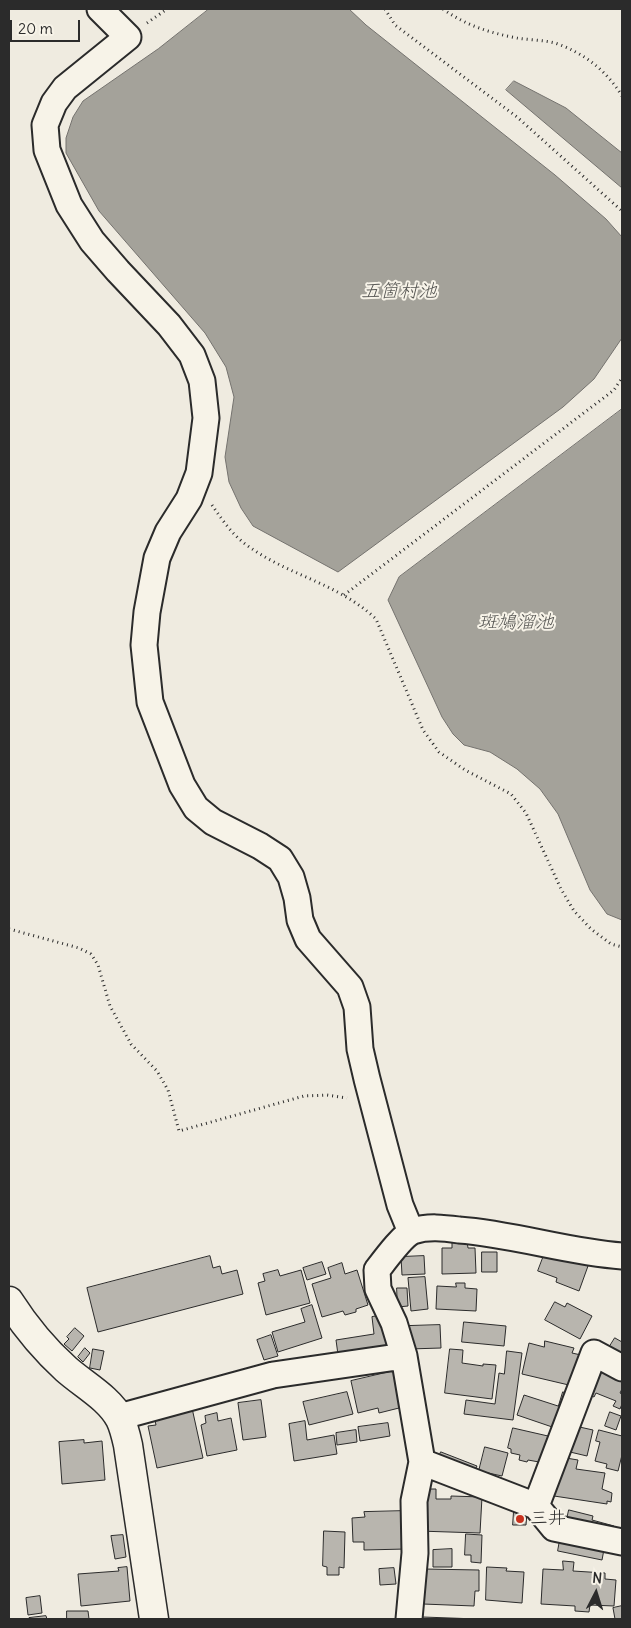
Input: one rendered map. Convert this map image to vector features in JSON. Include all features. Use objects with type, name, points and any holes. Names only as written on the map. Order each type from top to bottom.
[{"type":"street","points":[[100,9],[128,37],[64,88],[54,103],[45,125],[47,150],[69,205],[92,241],[169,325],[192,355],[202,381],[206,418],[199,473],[189,499],[168,532],[157,558],[147,612],[144,644],[150,702],[182,785],[196,808],[212,822],[260,846],[280,859],[291,877],[297,898],[300,920],[308,939],[350,987],[357,1008],[360,1049],[400,1205],[411,1232]]},
{"type":"street","points":[[409,1619],[415,1553],[414,1501],[422,1462],[404,1356],[394,1323],[378,1289],[377,1270],[391,1252],[411,1232],[433,1228],[488,1232],[594,1254],[622,1256]]},
{"type":"street","points":[[9,1302],[40,1342],[66,1369],[107,1402],[119,1417],[128,1445],[154,1619]]},
{"type":"street","points":[[536,1506],[594,1353],[622,1368]]},
{"type":"street","points":[[119,1417],[273,1375],[404,1356]]},
{"type":"street","points":[[422,1462],[536,1506],[554,1528],[622,1542]]},
{"type":"path","points":[[385,9],[395,25],[517,117],[622,211]]},
{"type":"path","points":[[443,9],[480,29],[517,38],[553,43],[572,51],[597,64],[613,82],[622,96]]},
{"type":"path","points":[[344,595],[614,390],[622,378]]},
{"type":"path","points":[[199,473],[211,504],[242,542],[268,559],[344,595],[362,606],[376,619],[423,730],[439,752],[465,770],[511,794],[526,813],[574,912],[591,929],[611,944],[622,948]]},
{"type":"path","points":[[9,929],[79,948],[91,954],[98,965],[110,1006],[131,1044],[157,1071],[168,1090],[180,1131],[304,1096],[327,1095],[351,1099],[376,1111]]},
{"type":"water","name":"五箇村池","points":[[209,9],[349,9],[366,25],[555,175],[606,219],[622,237],[622,338],[594,379],[563,407],[338,572],[253,526],[241,508],[229,482],[225,457],[234,397],[226,367],[205,333],[99,211],[66,153],[66,138],[73,117],[83,101],[158,49]]},
{"type":"water","points":[[514,81],[566,108],[622,153],[622,188],[506,90]]},
{"type":"water","name":"斑鳩溜池","points":[[622,409],[622,920],[607,914],[590,890],[558,814],[540,789],[517,769],[490,752],[464,745],[453,734],[442,717],[388,600],[399,577]]},
{"type":"building","points":[[467,1241],[468,1248],[475,1248],[476,1273],[442,1274],[442,1248],[452,1248],[452,1242]]},
{"type":"building","points":[[546,1250],[588,1266],[579,1291],[556,1282],[557,1278],[538,1271]]},
{"type":"building","points":[[482,1252],[497,1252],[497,1272],[482,1272]]},
{"type":"building","points":[[210,1256],[213,1268],[220,1266],[222,1274],[237,1270],[243,1294],[98,1332],[87,1288]]},
{"type":"building","points":[[424,1256],[425,1274],[402,1275],[401,1257]]},
{"type":"building","points":[[322,1262],[326,1274],[307,1280],[303,1268]]},
{"type":"building","points":[[342,1263],[345,1274],[357,1270],[368,1305],[356,1309],[356,1312],[345,1315],[343,1311],[322,1317],[312,1284],[331,1278],[328,1268]]},
{"type":"building","points":[[278,1270],[280,1276],[301,1270],[310,1303],[266,1315],[258,1283],[265,1281],[263,1274]]},
{"type":"building","points":[[425,1277],[428,1309],[411,1311],[408,1278]]},
{"type":"building","points":[[456,1283],[465,1283],[465,1288],[477,1289],[476,1311],[436,1309],[437,1286],[456,1287]]},
{"type":"building","points":[[397,1288],[407,1288],[408,1306],[398,1307]]},
{"type":"building","points":[[555,1302],[565,1307],[567,1303],[592,1316],[580,1339],[545,1320]]},
{"type":"building","points":[[312,1305],[322,1338],[278,1352],[272,1332],[305,1322],[301,1309]]},
{"type":"building","points":[[384,1315],[389,1354],[339,1362],[336,1340],[374,1334],[372,1317]]},
{"type":"building","points":[[464,1322],[506,1326],[504,1346],[462,1342]]},
{"type":"building","points":[[440,1325],[441,1348],[409,1349],[408,1326]]},
{"type":"building","points":[[75,1328],[84,1336],[72,1351],[64,1344]]},
{"type":"building","points":[[271,1335],[278,1356],[264,1360],[257,1340]]},
{"type":"building","points":[[615,1338],[622,1342],[622,1365],[605,1354]]},
{"type":"building","points":[[545,1341],[574,1348],[572,1353],[581,1355],[573,1386],[522,1374],[529,1343],[544,1347]]},
{"type":"building","points":[[85,1348],[90,1353],[83,1362],[78,1357]]},
{"type":"building","points":[[93,1349],[104,1351],[100,1370],[90,1368]]},
{"type":"building","points":[[450,1349],[463,1350],[462,1363],[483,1366],[483,1364],[496,1365],[492,1399],[445,1393]]},
{"type":"building","points":[[507,1351],[522,1353],[513,1420],[464,1414],[466,1400],[495,1404],[499,1373],[504,1374]]},
{"type":"building","points":[[595,1365],[622,1375],[622,1389],[620,1393],[622,1394],[622,1404],[620,1409],[613,1406],[616,1401],[596,1393],[594,1397],[584,1393]]},
{"type":"building","points":[[394,1371],[403,1407],[379,1413],[378,1408],[358,1413],[351,1381]]},
{"type":"building","points":[[347,1392],[353,1414],[309,1425],[303,1402]]},
{"type":"building","points":[[563,1392],[575,1396],[564,1431],[517,1415],[524,1395],[558,1406]]},
{"type":"building","points":[[261,1400],[266,1437],[243,1440],[238,1403]]},
{"type":"building","points":[[192,1408],[203,1458],[157,1468],[148,1426],[156,1425],[154,1416]]},
{"type":"building","points":[[610,1412],[621,1416],[616,1430],[605,1426]]},
{"type":"building","points":[[217,1413],[218,1421],[231,1418],[237,1450],[207,1456],[201,1425],[206,1423],[205,1416]]},
{"type":"building","points":[[305,1421],[307,1440],[334,1435],[337,1454],[294,1461],[289,1424]]},
{"type":"building","points":[[388,1423],[390,1436],[360,1441],[358,1427]]},
{"type":"building","points":[[575,1426],[593,1430],[587,1456],[570,1452]]},
{"type":"building","points":[[513,1428],[548,1436],[542,1460],[539,1459],[539,1462],[528,1460],[527,1462],[519,1460],[520,1455],[511,1453],[511,1449],[508,1448]]},
{"type":"building","points":[[356,1430],[357,1442],[337,1445],[336,1433]]},
{"type":"building","points":[[599,1430],[622,1436],[622,1455],[618,1471],[606,1468],[607,1464],[595,1461],[600,1442],[596,1441]]},
{"type":"building","points":[[84,1440],[84,1443],[102,1441],[105,1480],[62,1484],[59,1442]]},
{"type":"building","points":[[485,1447],[508,1453],[502,1476],[479,1471]]},
{"type":"building","points":[[441,1452],[477,1466],[472,1476],[437,1461]]},
{"type":"building","points":[[560,1457],[578,1460],[576,1469],[605,1473],[602,1489],[612,1493],[611,1502],[607,1501],[607,1504],[554,1496]]},
{"type":"building","points":[[419,1489],[436,1489],[436,1499],[451,1499],[451,1496],[482,1497],[480,1533],[418,1531]]},
{"type":"building","points":[[569,1510],[593,1516],[592,1520],[614,1526],[611,1536],[566,1524]]},
{"type":"building","points":[[405,1511],[406,1549],[364,1550],[364,1542],[353,1542],[352,1518],[365,1517],[364,1512]]},
{"type":"building","points":[[514,1511],[527,1512],[526,1525],[513,1525]]},
{"type":"building","points":[[324,1531],[345,1532],[344,1568],[339,1567],[339,1575],[327,1575],[327,1567],[323,1566]]},
{"type":"building","points":[[466,1534],[482,1535],[481,1563],[471,1562],[471,1555],[465,1555]]},
{"type":"building","points":[[561,1534],[605,1544],[602,1560],[558,1551]]},
{"type":"building","points":[[123,1535],[126,1557],[115,1559],[111,1536]]},
{"type":"building","points":[[452,1549],[452,1567],[433,1567],[433,1550]]},
{"type":"building","points":[[563,1561],[574,1562],[573,1571],[605,1573],[605,1579],[616,1580],[614,1606],[590,1605],[589,1612],[575,1611],[575,1606],[541,1604],[543,1569],[563,1570]]},
{"type":"building","points":[[127,1567],[130,1601],[81,1606],[78,1574],[119,1571],[118,1568]]},
{"type":"building","points":[[487,1567],[507,1568],[506,1571],[524,1572],[522,1603],[486,1600]]},
{"type":"building","points":[[394,1568],[396,1584],[380,1585],[379,1569]]},
{"type":"building","points":[[424,1569],[479,1570],[479,1591],[475,1591],[474,1606],[423,1604]]},
{"type":"building","points":[[40,1596],[42,1613],[28,1615],[26,1598]]},
{"type":"building","points":[[622,1606],[622,1619],[615,1619],[613,1608]]},
{"type":"building","points":[[67,1611],[88,1611],[89,1619],[67,1619]]},
{"type":"building","points":[[46,1616],[47,1619],[29,1619],[29,1618]]},
{"type":"building","points":[[423,1617],[477,1619],[423,1619]]},
{"type":"place","name":"三井","points":[[520,1519]]}]
